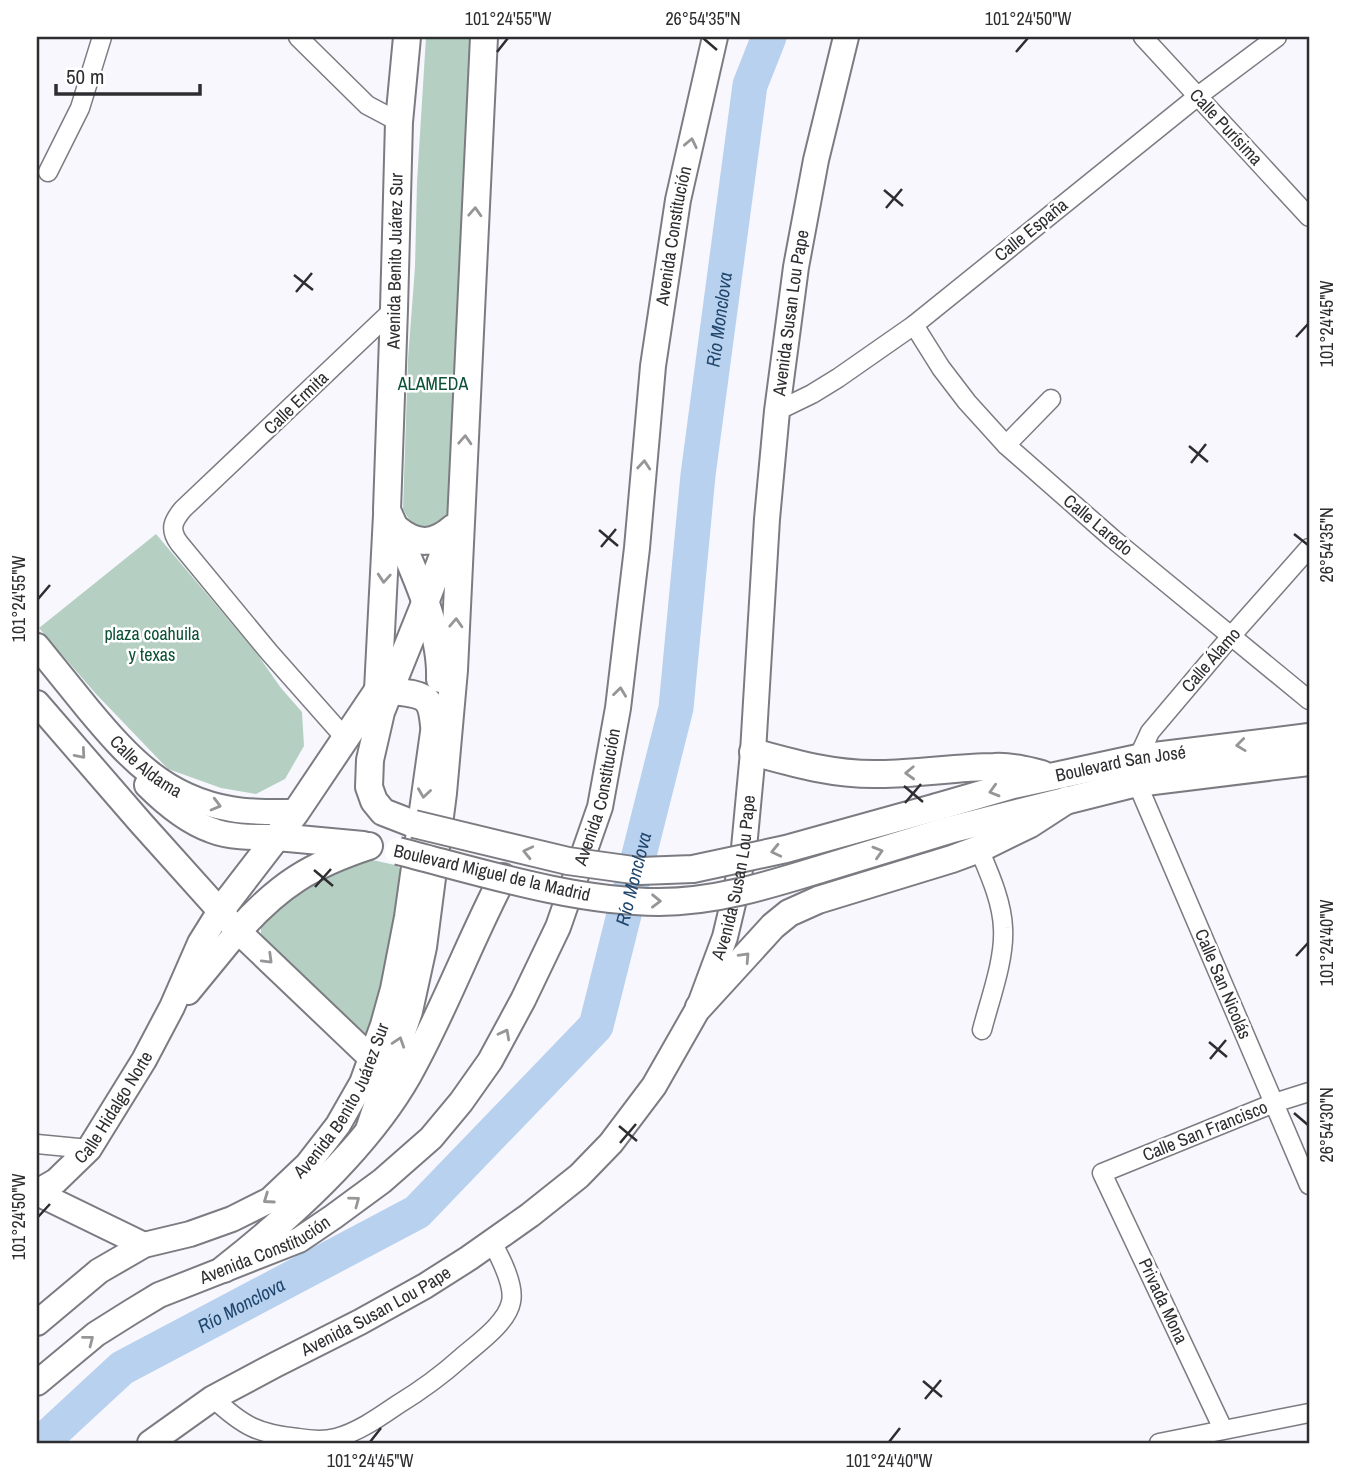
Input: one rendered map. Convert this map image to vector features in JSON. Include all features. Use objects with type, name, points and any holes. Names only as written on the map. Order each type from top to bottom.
[{"type":"main road","name":"Avenida Benito Juárez Sur","points":[[407,37],[398,122],[392,519],[425,603],[437,644],[440,663],[434,726]]},
{"type":"main road","points":[[369,1130],[409,1011],[424,947],[443,793],[454,670],[457,518],[484,37]]},
{"type":"main road","points":[[392,519],[405,536],[425,541],[436,540],[445,535],[457,518]]},
{"type":"main road","points":[[220,911],[384,691],[425,603],[457,518]]},
{"type":"main road","points":[[384,691],[392,519]]},
{"type":"main road","points":[[384,691],[422,697],[432,710],[434,726]]},
{"type":"main road","name":"Boulevard Miguel de la Madrid","points":[[384,691],[369,772],[369,787],[374,801],[383,811],[414,824],[568,861],[640,871],[693,869],[943,819]]},
{"type":"main road","name":"Boulevard San José","points":[[943,819],[1067,800],[1137,771],[1309,737]]},
{"type":"main road","points":[[753,752],[813,769],[849,774],[923,773],[995,766],[1051,776]]},
{"type":"main road","name":"Boulevard San José","points":[[943,819],[1013,785],[1051,776],[1309,762]]},
{"type":"main road","points":[[699,1007],[773,926],[789,913],[818,900],[979,849],[1030,824],[1067,800]]},
{"type":"main road","name":"Boulevard Miguel de la Madrid","points":[[277,837],[369,846],[564,892],[609,899],[660,902],[701,898],[760,887],[943,819]]},
{"type":"main road","points":[[238,931],[260,907],[293,881],[339,856],[369,846]]},
{"type":"main road","points":[[224,1269],[312,1193],[369,1130],[407,1077],[503,877]]},
{"type":"street","points":[[48,172],[80,108],[102,37]]},
{"type":"street","points":[[298,37],[367,105],[398,122]]},
{"type":"street","name":"Avenida Constitución","points":[[37,1383],[96,1334],[159,1295],[299,1240],[382,1181],[430,1138],[461,1102],[490,1061],[523,1000],[558,927],[600,807],[615,720],[637,548],[655,352],[678,200],[715,37]]},
{"type":"street","name":"Avenida Susan Lou Pape","points":[[150,1443],[213,1398],[425,1286],[530,1215],[579,1176],[611,1143],[654,1086],[699,1007],[725,937],[744,848],[777,411],[796,267],[816,160],[846,37]]},
{"type":"street","name":"Calle Purísima","points":[[1143,37],[1309,217]]},
{"type":"street","name":"Calle España","points":[[777,411],[838,379],[914,325],[1198,96],[1277,37]]},
{"type":"street","name":"Calle Ermita","points":[[346,739],[269,652],[176,538],[172,528],[176,517],[394,309]]},
{"type":"street","name":"Calle Laredo","points":[[914,325],[967,402],[1006,445],[1113,539],[1309,700]]},
{"type":"street","points":[[1006,445],[1051,399]]},
{"type":"street","name":"Calle Álamo","points":[[1137,771],[1150,732],[1309,548]]},
{"type":"street","name":"Calle Aldama","points":[[37,646],[118,745],[141,768],[169,786],[198,800],[230,809],[296,812]]},
{"type":"street","points":[[37,703],[238,931],[372,1059]]},
{"type":"street","name":"Avenida Benito Juárez Sur","points":[[37,1323],[100,1271],[144,1245],[190,1234],[232,1219],[270,1200],[307,1165],[338,1125],[362,1083],[372,1059],[393,989],[407,917],[434,726]]},
{"type":"street","points":[[118,745],[138,775],[160,798],[186,817],[212,831]]},
{"type":"street","name":"Calle San Nicolás","points":[[1137,771],[1309,1185]]},
{"type":"street","points":[[141,823],[243,836],[277,837]]},
{"type":"street","points":[[979,849],[1001,911],[1003,926],[996,980],[982,1030]]},
{"type":"street","name":"Calle Hidalgo Norte","points":[[37,1192],[56,1181],[89,1149],[144,1060],[172,1007],[200,943],[220,911]]},
{"type":"street","name":"Calle Hidalgo Norte","points":[[172,1007],[238,931]]},
{"type":"street","name":"Calle San Francisco","points":[[1102,1173],[1274,1103],[1309,1092]]},
{"type":"street","points":[[37,1144],[89,1149]]},
{"type":"street","name":"Privada Mona","points":[[1102,1173],[1223,1429]]},
{"type":"street","points":[[37,1192],[144,1245]]},
{"type":"street","points":[[213,1398],[241,1422],[276,1436],[325,1440],[350,1433],[373,1421],[455,1364],[504,1317],[511,1303],[511,1287],[492,1242]]},
{"type":"street","points":[[1159,1443],[1309,1413]]},
{"type":"green space","name":"ALAMEDA","points":[[426,37],[474,37],[451,508],[448,515],[434,528],[415,524],[403,509],[408,359]]},
{"type":"green space","name":"plaza coahuila y texas","points":[[156,534],[255,651],[302,712],[304,746],[285,779],[256,794],[221,788],[168,769],[96,694],[39,628]]},
{"type":"green space","points":[[368,859],[395,865],[403,870],[389,962],[367,1036],[261,937],[261,922],[313,881]]},
{"type":"waterway","name":"Río Monclova","points":[[41,1443],[122,1368],[417,1212],[596,1026],[676,708],[698,475],[750,85],[769,37]]}]
